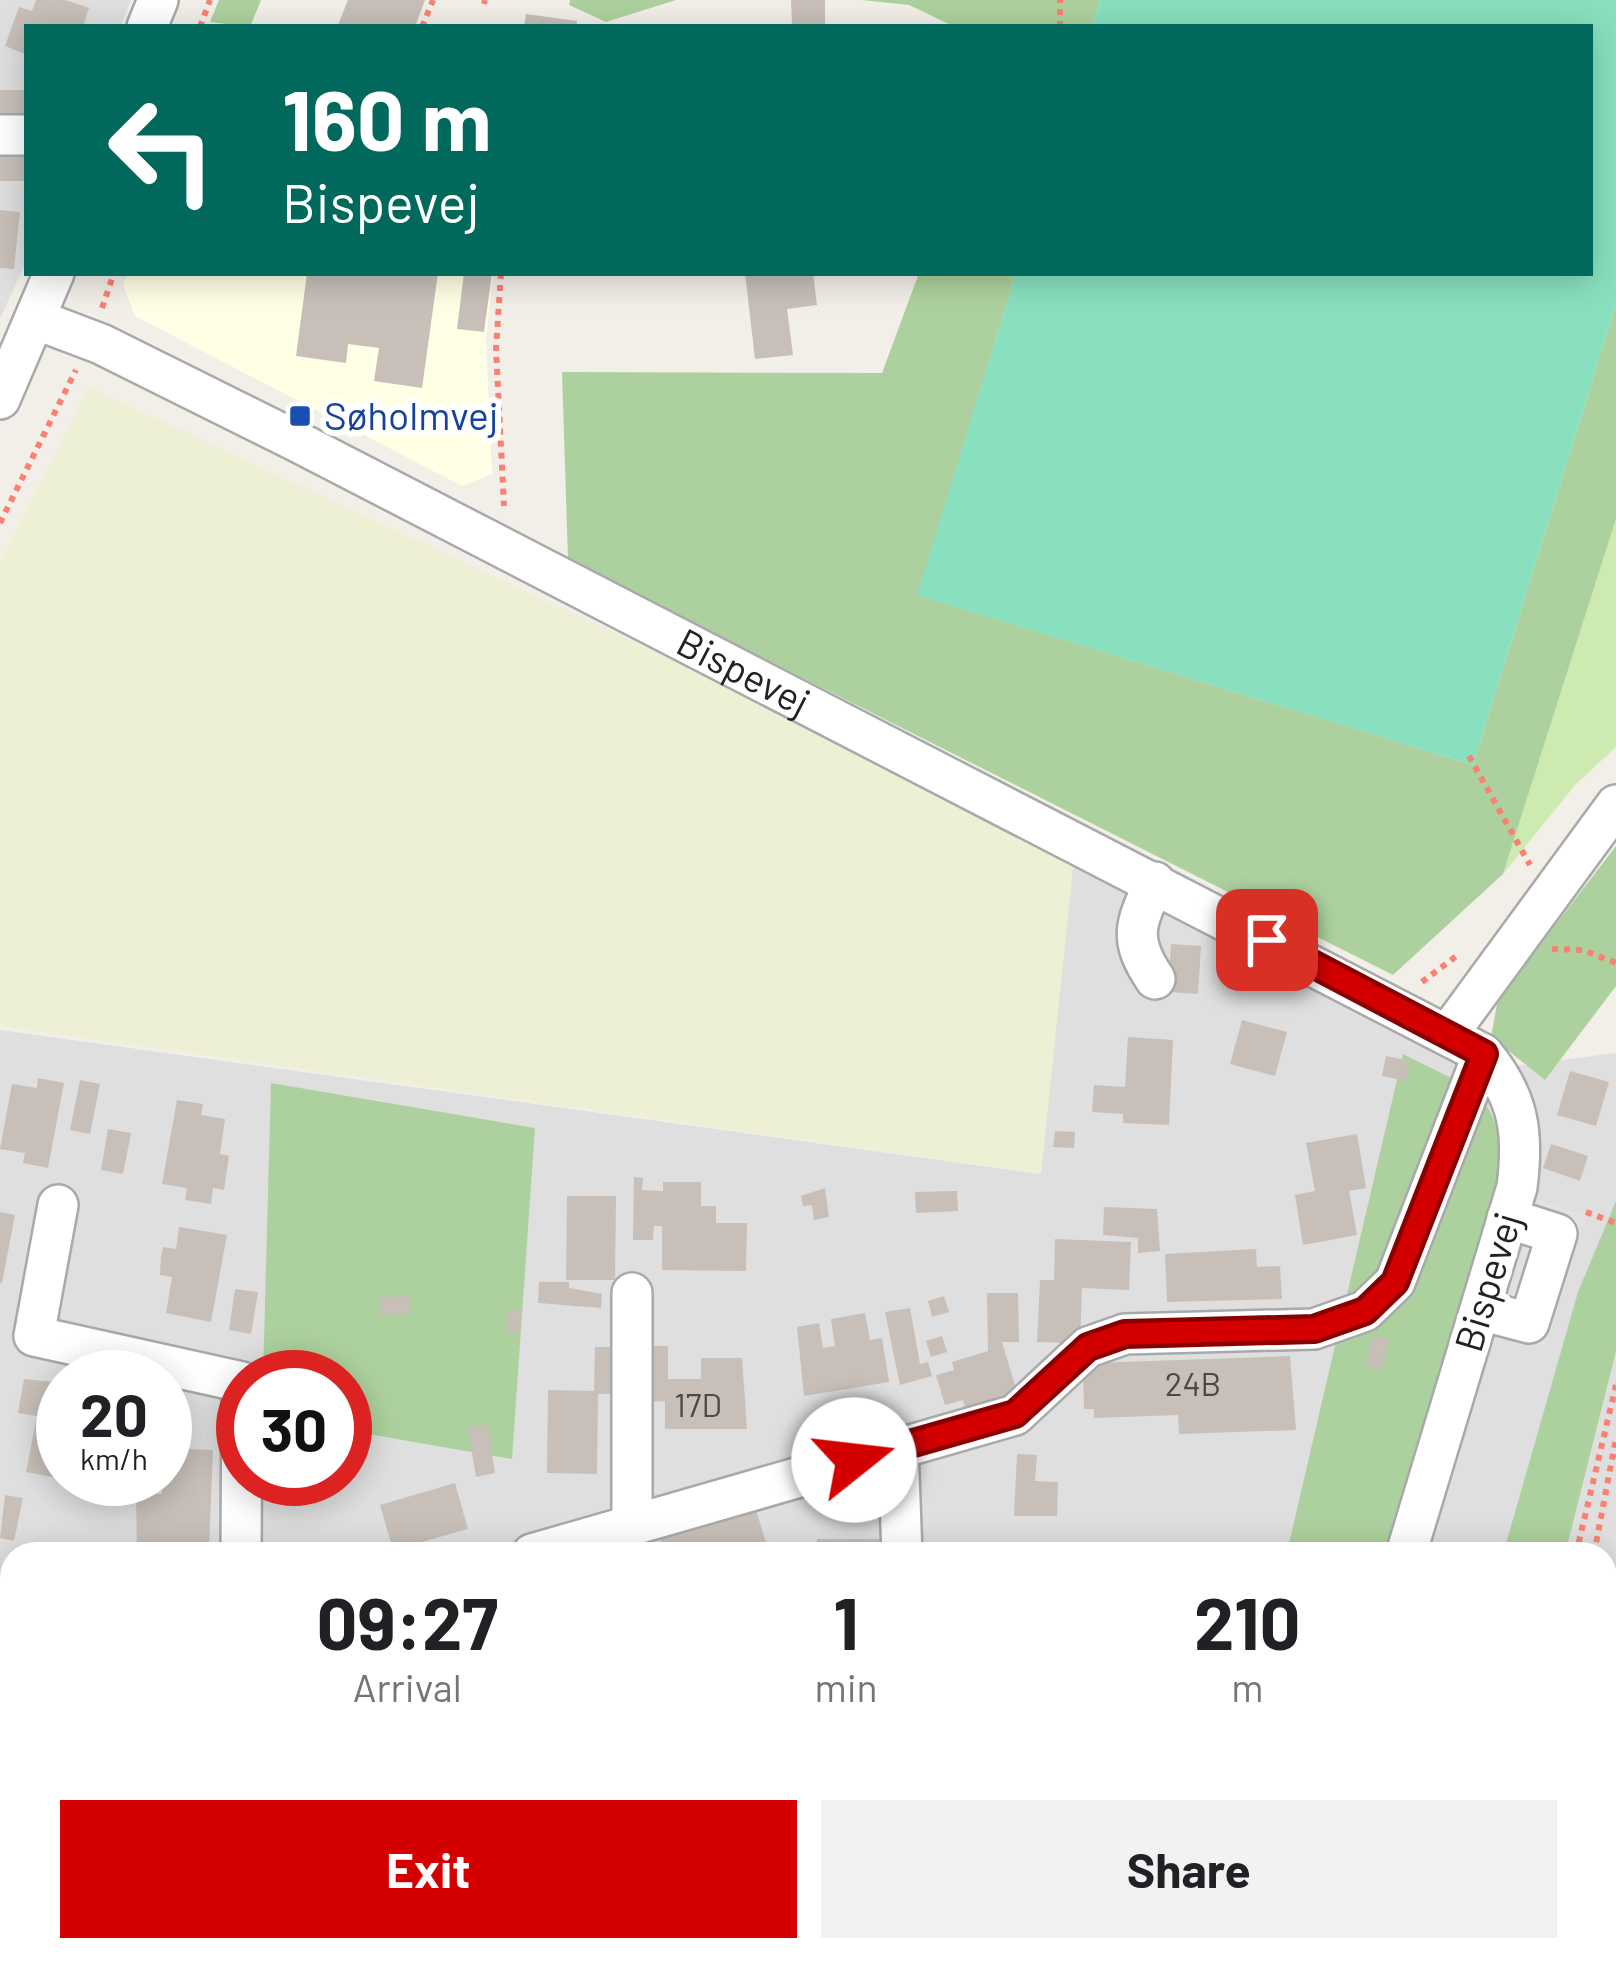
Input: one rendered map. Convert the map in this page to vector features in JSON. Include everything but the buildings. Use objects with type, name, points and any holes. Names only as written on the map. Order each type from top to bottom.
[{"type":"street","points":[[0,399],[53,276]]},
{"type":"street","name":"Bispevej","points":[[35,319],[91,340],[500,545],[1484,1054],[1505,1080],[1523,1141],[1507,1218],[1410,1542]]},
{"type":"street","points":[[1448,1034],[1616,805]]},
{"type":"street","points":[[1155,882],[1138,917],[1136,951],[1155,979]]},
{"type":"street","points":[[571,1542],[1015,1414],[1088,1347],[1125,1334],[1314,1329],[1365,1311],[1395,1282],[1484,1054]]},
{"type":"street","points":[[58,1204],[34,1336],[242,1382],[241,1542]]},
{"type":"street","points":[[632,1293],[632,1523]]},
{"type":"street","points":[[898,1448],[902,1542]]},
{"type":"path","points":[[0,523],[91,340],[114,276]]},
{"type":"path","points":[[500,545],[504,507],[496,349],[501,276]]},
{"type":"path","points":[[1469,756],[1532,868]]},
{"type":"path","points":[[1513,946],[1583,950],[1616,963]]},
{"type":"path","points":[[1579,1542],[1616,1385]]},
{"type":"path","points":[[1596,1542],[1616,1438]]},
{"type":"shaded area","points":[[0,0],[131,0],[121,24],[24,24],[24,267],[0,319]]},
{"type":"shaded area","points":[[127,276],[493,276],[486,339],[492,474],[462,486],[135,316],[123,285]]},
{"type":"shaded area","points":[[89,387],[1075,848],[1041,1174],[0,1026],[0,561]]},
{"type":"shaded area","points":[[1075,848],[1506,1067],[1616,1053],[1616,1542],[0,1542],[0,1030],[1040,1174]]},
{"type":"shaded area","points":[[1540,1201],[1587,1216],[1546,1346],[1499,1331]]},
{"type":"green space","points":[[219,0],[261,0],[251,24],[210,22]]},
{"type":"green space","points":[[570,0],[676,0],[606,22],[569,5]]},
{"type":"green space","points":[[862,0],[1100,0],[1093,24],[949,24],[909,5]]},
{"type":"green space","points":[[1100,0],[1616,0],[1616,304],[1473,765],[917,595],[1015,276],[1593,276],[1593,24],[1093,24]]},
{"type":"green space","points":[[918,276],[1015,276],[918,595],[1473,765],[1616,304],[1616,519],[1503,874],[1393,975],[568,560],[562,372],[882,373]]},
{"type":"green space","points":[[1616,519],[1616,747],[1576,784],[1503,874]]},
{"type":"green space","points":[[1616,846],[1616,986],[1545,1080],[1491,1037],[1498,999]]},
{"type":"green space","points":[[1403,1054],[1482,1100],[1498,1132],[1504,1188],[1401,1542],[1289,1542]]},
{"type":"green space","points":[[271,1083],[535,1128],[512,1459],[372,1435],[372,1350],[264,1350]]},
{"type":"green space","points":[[1616,1201],[1616,1351],[1568,1542],[1506,1542],[1578,1292]]},
{"type":"place","name":"Søholmvej","points":[[300,416]]},
{"type":"route","points":[[854,1460],[1015,1414],[1088,1347],[1125,1334],[1314,1329],[1365,1311],[1395,1282],[1484,1054],[1267,940]]}]
